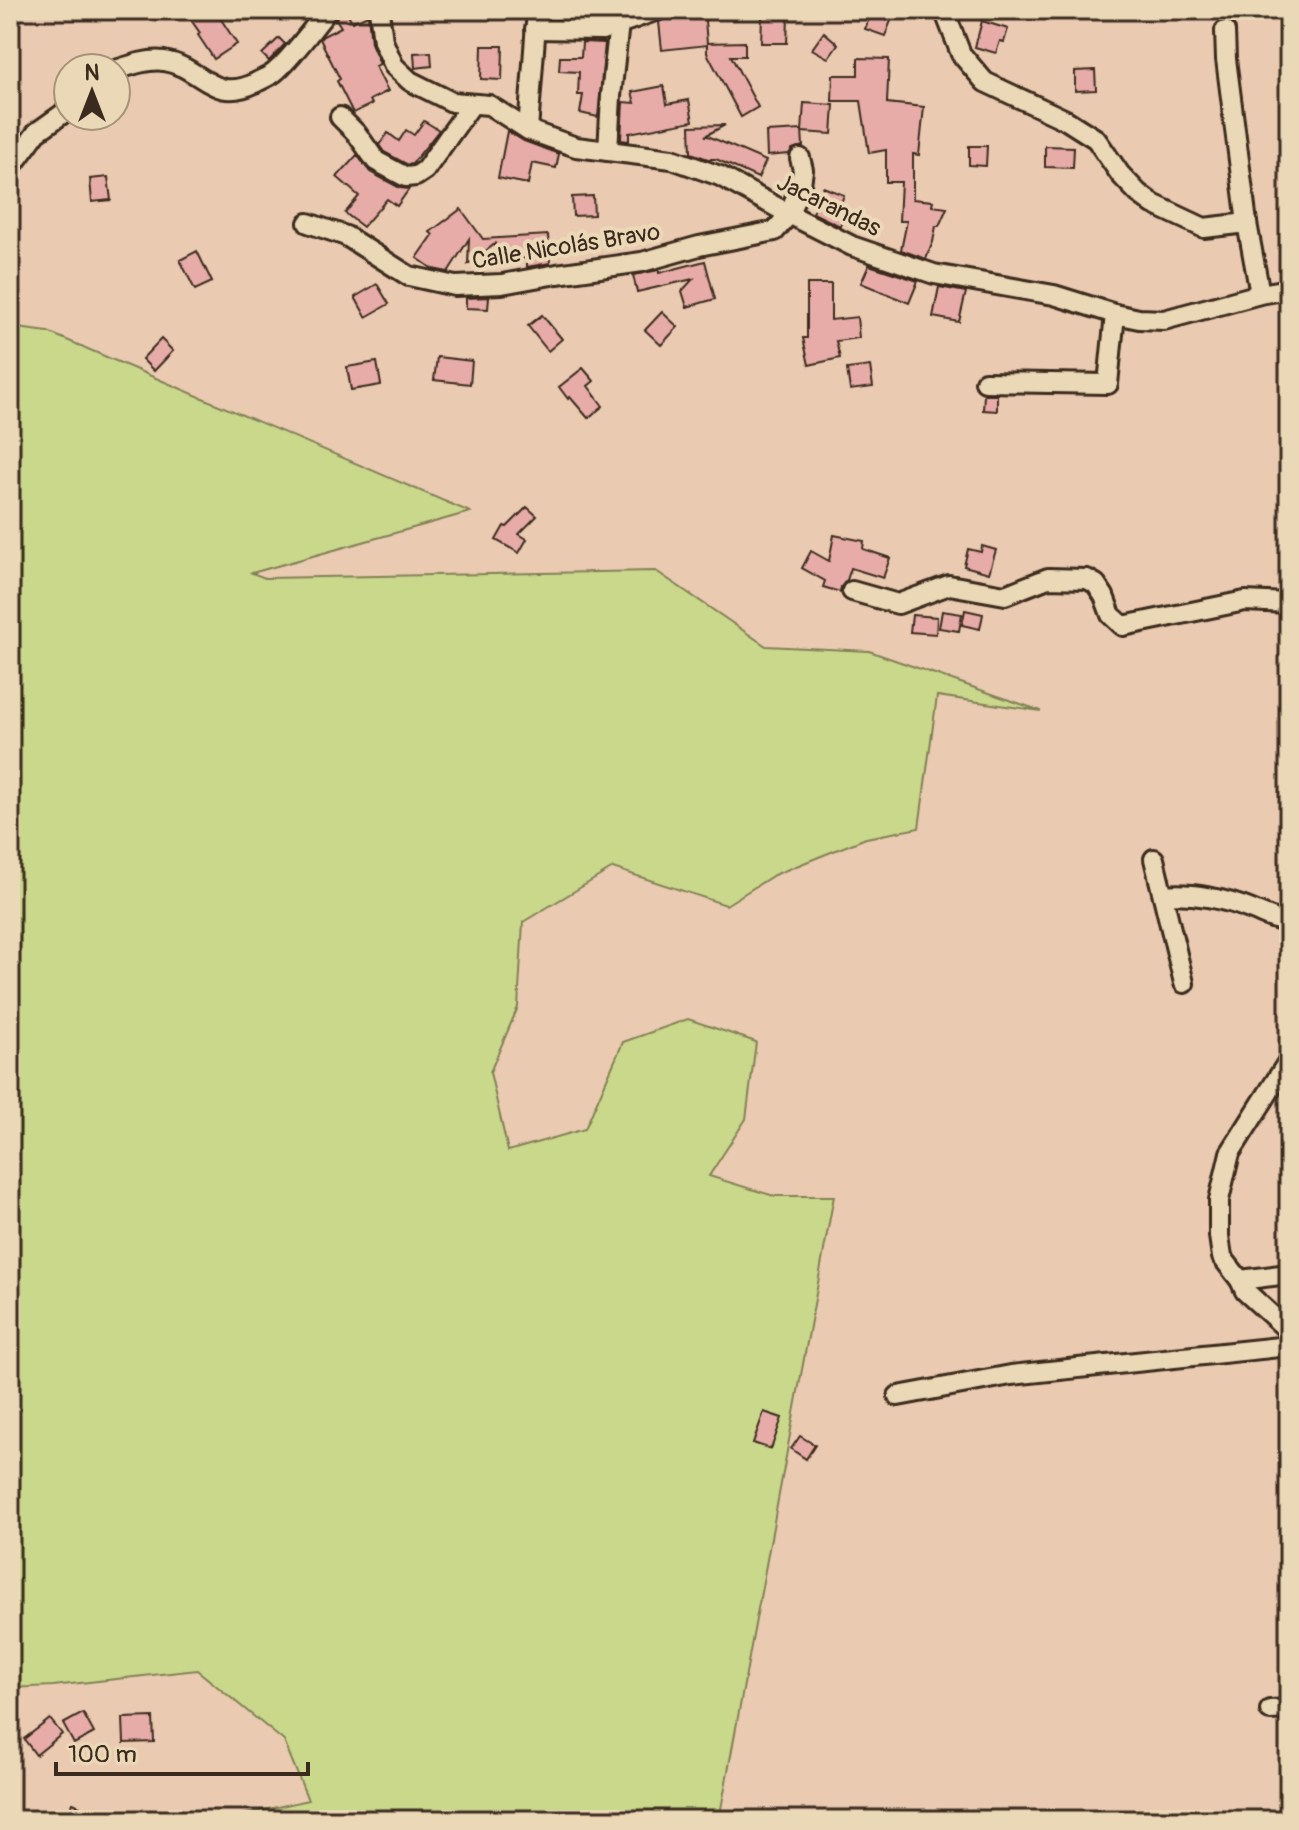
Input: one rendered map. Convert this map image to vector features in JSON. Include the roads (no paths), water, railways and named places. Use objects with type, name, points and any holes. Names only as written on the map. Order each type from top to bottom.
[{"type":"street","points":[[132,65],[164,61],[187,69],[213,86],[232,90],[246,87],[275,73],[328,10]]},
{"type":"street","name":"Jacarandas","points":[[379,10],[383,41],[394,66],[410,81],[452,102],[489,105],[528,130],[576,147],[672,159],[720,176],[852,246],[934,274],[1054,295],[1139,319],[1164,320],[1289,289]]},
{"type":"street","points":[[528,130],[536,19],[602,30],[658,10]]},
{"type":"street","points":[[944,10],[961,54],[985,82],[1066,120],[1096,139],[1120,174],[1153,204],[1204,228],[1247,223]]},
{"type":"street","points":[[608,151],[619,23]]},
{"type":"street","points":[[1225,31],[1247,223],[1260,294]]},
{"type":"street","points":[[340,117],[376,161],[406,177],[416,176],[425,170],[472,104]]},
{"type":"street","points":[[10,169],[37,132],[52,121]]},
{"type":"street","points":[[789,214],[801,184],[803,170],[800,158]]},
{"type":"street","name":"Calle Nicolás Bravo","points":[[308,223],[346,236],[409,276],[455,286],[502,284],[642,262],[699,246],[775,231],[789,214]]},
{"type":"street","points":[[985,382],[1108,384],[1115,314]]},
{"type":"street","points":[[852,591],[898,604],[949,585],[1005,595],[1048,578],[1087,579],[1096,584],[1111,615],[1123,626],[1245,601],[1289,603]]},
{"type":"street","points":[[1154,859],[1184,983]]},
{"type":"street","points":[[1163,895],[1177,893],[1226,901],[1277,921],[1289,922]]},
{"type":"street","points":[[1289,1060],[1230,1153],[1219,1200],[1222,1257],[1245,1291],[1289,1331]]},
{"type":"street","points":[[1240,1280],[1289,1274]]},
{"type":"street","points":[[898,1396],[1011,1375],[1289,1346]]}]
